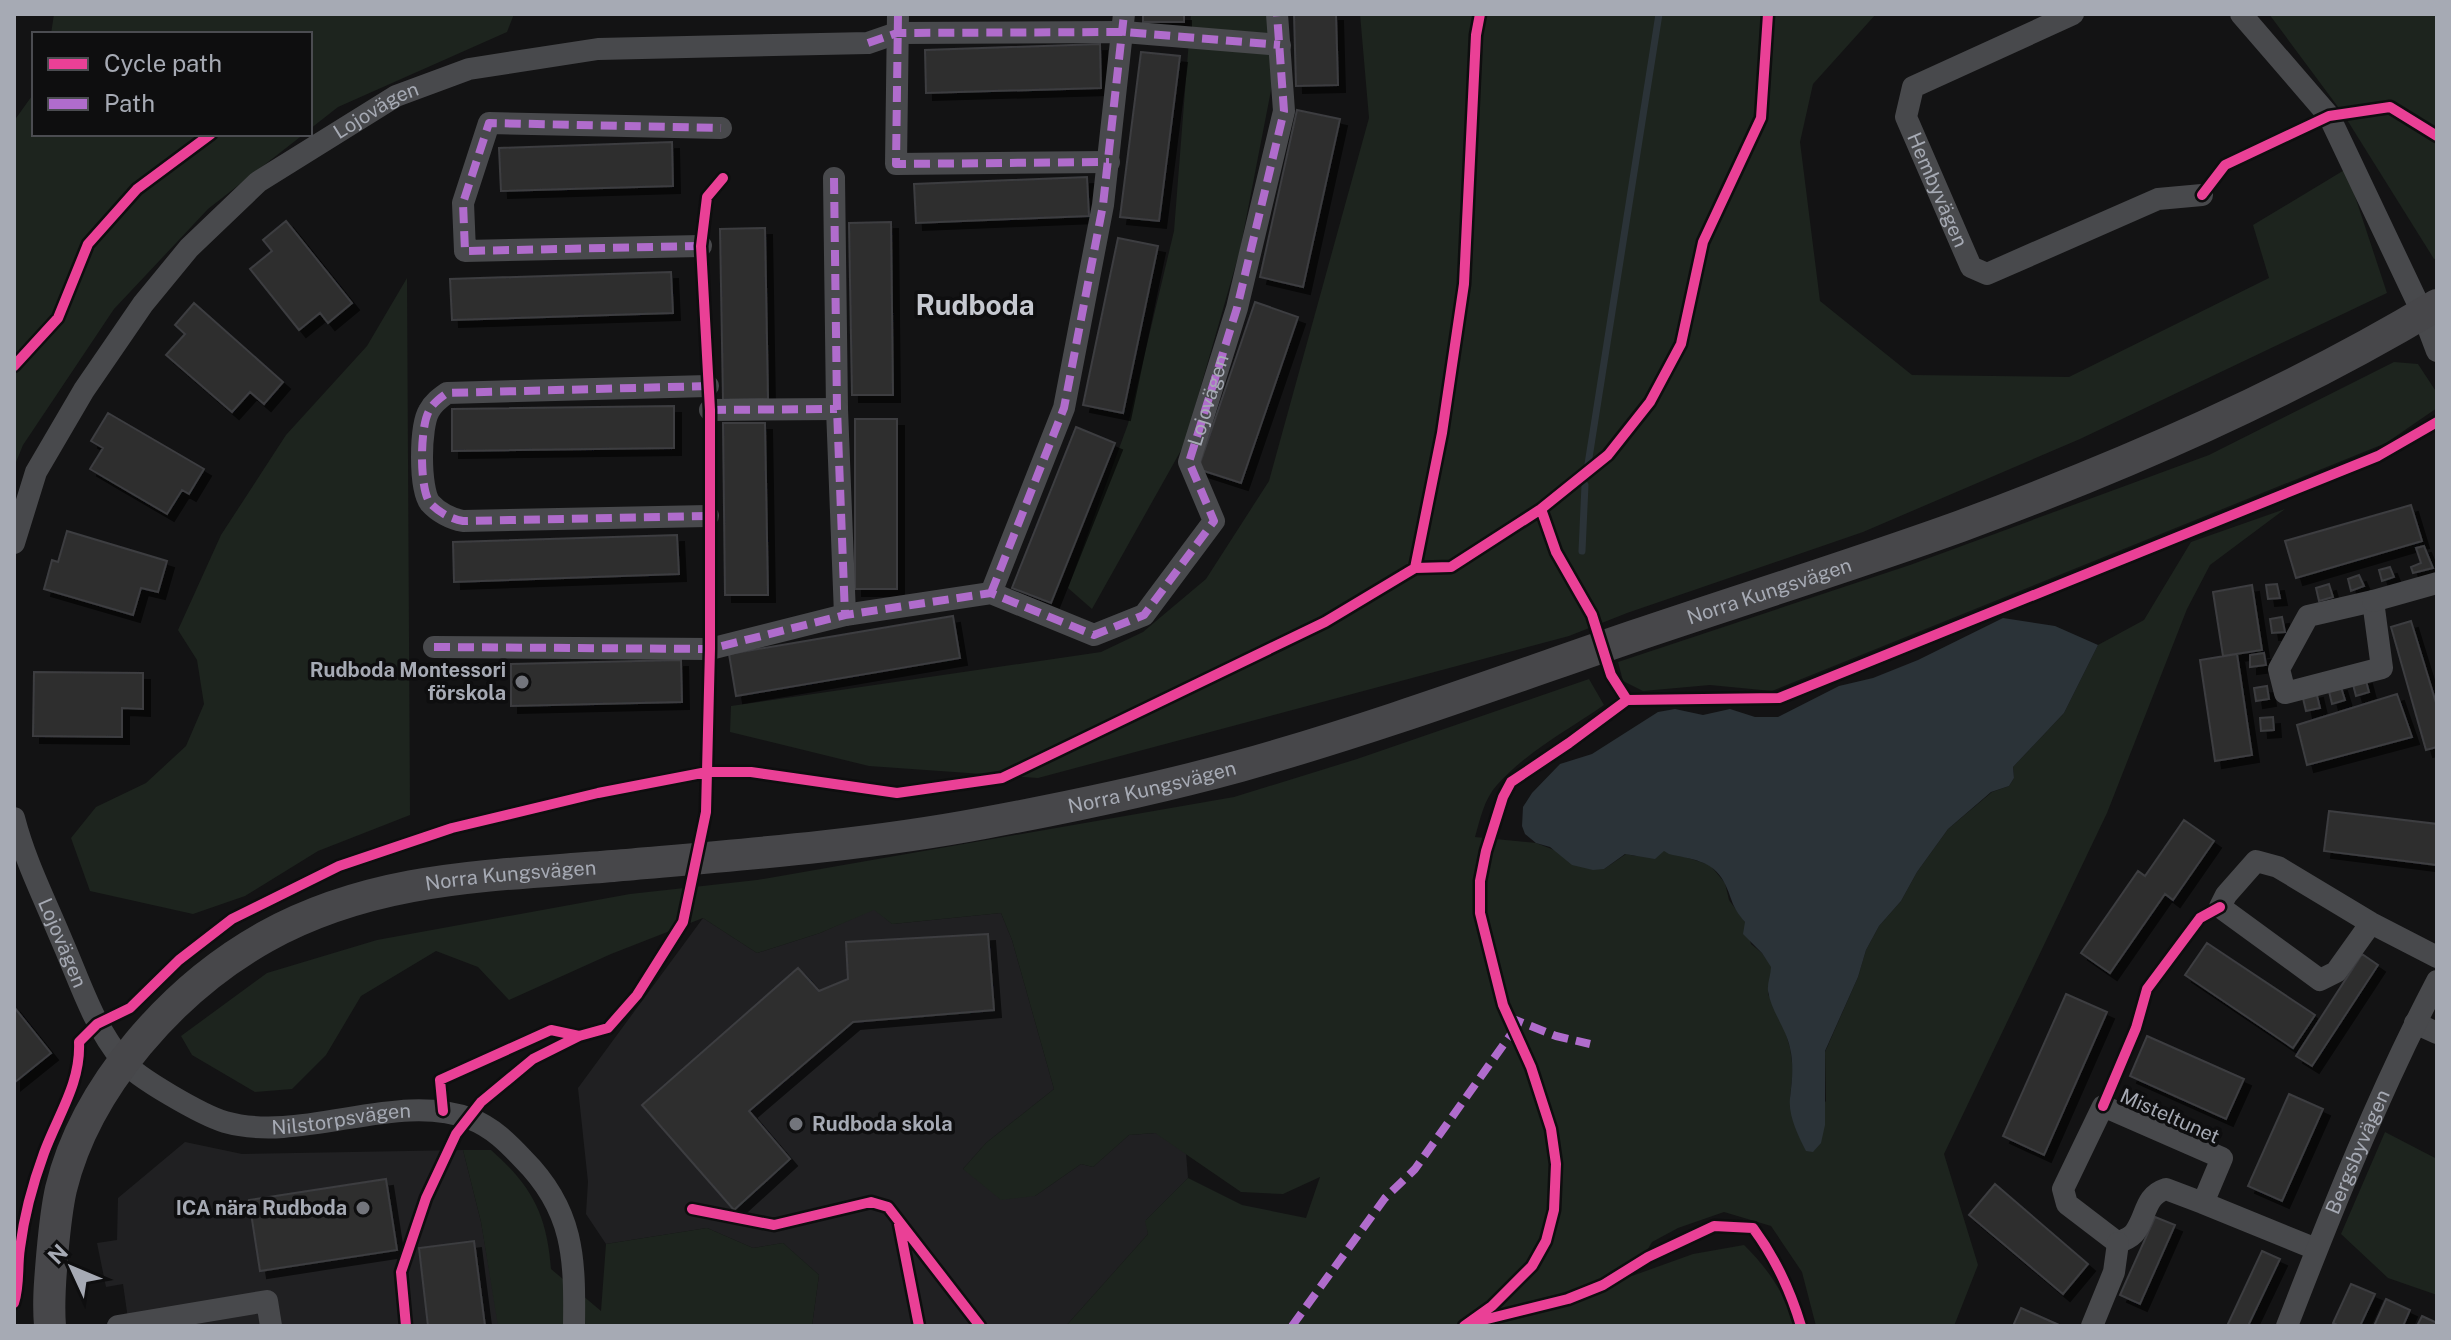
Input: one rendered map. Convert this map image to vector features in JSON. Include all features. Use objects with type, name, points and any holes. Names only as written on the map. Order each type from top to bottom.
[{"type":"main road","name":"Norra Kungsvägen","points":[[50,1326],[48,1300],[61,1189],[76,1144],[93,1109],[124,1063],[152,1026],[230,960],[264,938],[338,905],[372,893],[466,877],[696,858],[946,830],[1064,808],[1240,766],[1563,662],[1942,532],[2068,485],[2231,413],[2430,310]]},
{"type":"street","name":"Lojovägen","points":[[991,593],[1094,635],[1144,615],[1214,521],[1189,462],[1237,308],[1284,111],[1277,14]]},
{"type":"street","name":"Hembyvägen","points":[[2073,14],[1913,87],[1906,117],[1971,267],[1987,274],[2158,199],[2202,195]]},
{"type":"street","points":[[2241,14],[2329,116],[2430,310],[2437,351]]},
{"type":"street","name":"Lojovägen","points":[[14,543],[36,472],[84,390],[143,304],[189,248],[258,182],[396,96],[469,69],[598,49],[868,43],[898,23],[1124,23],[1280,45]]},
{"type":"street","points":[[898,23],[896,164],[1109,162]]},
{"type":"street","points":[[434,647],[710,649],[845,615],[991,593],[1064,408],[1103,205],[1124,23]]},
{"type":"street","points":[[701,246],[465,251],[463,203],[489,123],[721,128]]},
{"type":"street","points":[[834,178],[837,409],[845,615]]},
{"type":"street","points":[[708,386],[447,393],[430,409],[424,423],[423,489],[439,510],[463,521],[708,516]]},
{"type":"street","points":[[710,410],[837,409]]},
{"type":"street","points":[[2373,601],[2382,668],[2285,693],[2279,669],[2308,616],[2437,583]]},
{"type":"street","name":"Lojovägen","points":[[14,818],[22,849],[97,1024],[124,1063]]},
{"type":"street","points":[[2371,923],[2336,972],[2320,980],[2220,907],[2226,895],[2256,861],[2278,867],[2371,923],[2437,957]]},
{"type":"street","name":"Bergsbyvägen","points":[[2287,1326],[2316,1249],[2415,1023],[2437,981]]},
{"type":"street","points":[[2415,1023],[2437,1033]]},
{"type":"street","name":"Nilstorpsvägen","points":[[124,1063],[195,1109],[222,1121],[250,1128],[410,1111],[443,1111],[472,1119],[503,1138],[541,1176],[558,1203],[569,1233],[574,1326]]},
{"type":"street","name":"Misteltunet","points":[[2118,1243],[2067,1204],[2063,1189],[2103,1106],[2222,1158],[2203,1203]]},
{"type":"street","points":[[2092,1326],[2114,1272],[2118,1243],[2134,1234],[2149,1201],[2160,1191],[2166,1189],[2316,1249]]},
{"type":"street","points":[[118,1326],[209,1319],[267,1301],[271,1326]]},
{"type":"shaded area","points":[[54,14],[514,14],[507,32],[338,107],[312,127],[312,32],[51,32]]},
{"type":"shaded area","points":[[1191,14],[1268,14],[1273,80],[1240,250],[1184,445],[1092,609],[1068,588],[1128,424],[1174,231]]},
{"type":"shaded area","points":[[1360,14],[1876,14],[1813,84],[1800,142],[1820,301],[1912,375],[2069,377],[2269,278],[2253,225],[2346,169],[2387,293],[2080,439],[1863,532],[1569,636],[1038,778],[869,766],[730,732],[731,706],[1101,652],[1143,632],[1206,579],[1269,481],[1369,118]]},
{"type":"shaded area","points":[[2269,14],[2437,14],[2437,258],[2434,259],[2344,115]]},
{"type":"shaded area","points":[[32,96],[32,136],[301,136],[208,209],[114,309],[23,445],[14,467],[14,121]]},
{"type":"shaded area","points":[[407,278],[410,815],[318,851],[245,896],[193,914],[90,891],[71,838],[96,807],[146,783],[186,746],[204,704],[197,660],[178,630],[221,535],[286,435],[367,346]]},
{"type":"shaded area","points":[[2394,362],[2418,364],[2437,393],[2437,408],[2386,443],[1772,691],[1710,685],[1643,691],[1623,681],[1618,662],[1910,565],[2209,455]]},
{"type":"shaded area","points":[[2285,509],[2210,565],[2187,609],[2107,813],[1944,1154],[1978,1265],[1954,1326],[1816,1326],[1802,1272],[1771,1226],[1724,1212],[1678,1228],[1652,1242],[1632,1276],[1693,1254],[1744,1245],[1775,1282],[1794,1326],[1066,1326],[1148,1234],[1145,1221],[1188,1178],[1242,1205],[1306,1218],[1320,1177],[1283,1194],[1241,1192],[1155,1133],[1129,1135],[1093,1167],[1081,1164],[1035,1196],[1001,1200],[963,1169],[986,1143],[1054,1089],[1012,940],[1001,913],[892,924],[874,910],[820,933],[757,953],[703,918],[611,954],[509,1000],[478,967],[436,951],[361,996],[326,1055],[292,1089],[255,1092],[192,1055],[181,1036],[267,973],[377,940],[630,894],[757,880],[1234,797],[1357,759],[1589,679],[1604,705],[1508,773],[1489,797],[1475,837],[1536,843],[1604,869],[1626,854],[1635,856],[1664,850],[1710,865],[1725,883],[1729,900],[1745,922],[1751,944],[1772,967],[1768,994],[1790,1048],[1793,1069],[1790,1099],[1798,1134],[1826,1101],[1825,1052],[1858,977],[1866,950],[1879,926],[1901,901],[1917,872],[1948,829],[1992,792],[2009,786],[2014,778],[2013,767],[2064,713],[2098,645],[2144,620],[2191,542]]},
{"type":"shaded area","points":[[2003,618],[2055,626],[2098,645],[2064,713],[2013,767],[2014,778],[2009,786],[1991,792],[1948,829],[1917,872],[1901,901],[1879,926],[1866,950],[1858,977],[1825,1051],[1825,1125],[1821,1143],[1813,1152],[1806,1151],[1791,1111],[1791,1054],[1770,998],[1771,967],[1743,934],[1745,922],[1719,875],[1707,865],[1664,851],[1655,859],[1625,854],[1604,869],[1572,865],[1550,847],[1536,843],[1525,834],[1522,826],[1523,807],[1560,764],[1592,754],[1658,712],[1675,709],[1703,715],[1730,709],[1755,717],[1778,717],[1839,686],[1873,678],[1918,660]]},
{"type":"shaded area","name":"Rudboda skola","points":[[874,909],[892,924],[1001,913],[1012,940],[1054,1089],[986,1143],[963,1169],[1035,1196],[1081,1164],[1093,1167],[1129,1135],[1156,1133],[1186,1153],[1188,1178],[1146,1220],[1148,1234],[1066,1326],[812,1326],[819,1275],[783,1243],[753,1248],[707,1228],[606,1244],[586,1214],[588,1182],[578,1088],[703,918],[757,953],[820,933]]},
{"type":"shaded area","points":[[2385,1132],[2437,1159],[2437,1295],[2388,1278],[2341,1234]]},
{"type":"shaded area","points":[[185,1142],[242,1154],[463,1150],[481,1222],[499,1326],[129,1326],[123,1284],[106,1287],[97,1243],[117,1240],[118,1198]]},
{"type":"shaded area","points":[[463,1150],[491,1150],[517,1176],[541,1217],[551,1269],[601,1311],[606,1244],[707,1228],[753,1248],[783,1243],[819,1275],[812,1326],[498,1326],[481,1222]]},
{"type":"building","points":[[1143,14],[1184,14],[1184,22],[1143,22]]},
{"type":"building","points":[[1294,14],[1336,14],[1338,85],[1296,86]]},
{"type":"building","points":[[1100,44],[1101,88],[926,93],[925,50]]},
{"type":"building","points":[[1141,52],[1180,56],[1159,221],[1120,217]]},
{"type":"building","points":[[1297,110],[1340,119],[1303,287],[1260,277]]},
{"type":"building","points":[[672,142],[673,186],[501,191],[499,148]]},
{"type":"building","points":[[1087,177],[1089,216],[916,223],[914,184]]},
{"type":"building","points":[[286,221],[352,303],[328,323],[320,313],[299,330],[250,269],[272,251],[263,240]]},
{"type":"building","points":[[891,222],[893,395],[852,395],[849,223]]},
{"type":"building","points":[[765,228],[768,399],[723,400],[720,229]]},
{"type":"building","points":[[1118,238],[1158,246],[1123,413],[1083,405]]},
{"type":"building","points":[[671,272],[673,313],[452,320],[450,279]]},
{"type":"building","points":[[1255,302],[1298,317],[1241,483],[1198,469]]},
{"type":"building","points":[[194,303],[283,382],[264,404],[250,392],[232,412],[166,355],[185,334],[175,325]]},
{"type":"building","points":[[674,406],[674,448],[452,451],[452,409]]},
{"type":"building","points":[[108,413],[204,469],[189,494],[182,490],[167,514],[90,469],[103,448],[91,441]]},
{"type":"building","points":[[855,419],[897,419],[897,589],[855,589]]},
{"type":"building","points":[[723,423],[765,423],[768,595],[725,595]]},
{"type":"building","points":[[1076,427],[1115,443],[1051,603],[1012,588]]},
{"type":"building","points":[[2411,505],[2422,541],[2296,578],[2285,541]]},
{"type":"building","points":[[67,531],[167,561],[158,592],[141,588],[133,615],[44,589],[52,560],[58,562]]},
{"type":"building","points":[[677,535],[679,574],[454,582],[453,542]]},
{"type":"building","points":[[2424,546],[2433,568],[2413,573],[2411,567],[2421,563],[2416,548]]},
{"type":"building","points":[[2390,567],[2394,577],[2382,581],[2379,570]]},
{"type":"building","points":[[2359,575],[2364,586],[2351,591],[2348,579]]},
{"type":"building","points":[[2277,584],[2280,598],[2268,599],[2266,585]]},
{"type":"building","points":[[2329,584],[2333,597],[2319,601],[2316,588]]},
{"type":"building","points":[[2252,585],[2262,650],[2223,656],[2213,592]]},
{"type":"building","points":[[953,616],[960,658],[736,696],[729,654]]},
{"type":"building","points":[[2282,617],[2285,632],[2272,633],[2270,619]]},
{"type":"building","points":[[2411,621],[2437,706],[2437,747],[2426,750],[2391,627]]},
{"type":"building","points":[[2264,653],[2266,665],[2250,667],[2250,655]]},
{"type":"building","points":[[2237,654],[2252,755],[2215,761],[2200,660]]},
{"type":"building","points":[[681,660],[682,702],[511,706],[511,664]]},
{"type":"building","points":[[34,672],[143,673],[143,709],[122,708],[122,737],[33,736]]},
{"type":"building","points":[[2365,677],[2369,692],[2356,696],[2352,681]]},
{"type":"building","points":[[2340,684],[2345,700],[2332,704],[2328,687]]},
{"type":"building","points":[[2267,686],[2269,699],[2256,701],[2254,688]]},
{"type":"building","points":[[2316,691],[2320,708],[2306,711],[2302,694]]},
{"type":"building","points":[[2397,694],[2412,737],[2307,765],[2297,725]]},
{"type":"building","points":[[2273,717],[2274,730],[2261,731],[2260,718]]},
{"type":"building","points":[[2329,811],[2437,824],[2437,865],[2324,851]]},
{"type":"building","points":[[2184,820],[2214,841],[2173,900],[2165,894],[2110,973],[2081,953],[2138,871],[2145,876]]},
{"type":"building","points":[[988,934],[994,1010],[853,1022],[749,1111],[790,1159],[734,1210],[642,1105],[798,968],[819,991],[848,979],[846,942]]},
{"type":"building","points":[[2207,943],[2315,1015],[2293,1048],[2185,975]]},
{"type":"building","points":[[2362,954],[2378,965],[2312,1066],[2296,1056]]},
{"type":"building","points":[[2066,994],[2107,1012],[2044,1155],[2003,1136]]},
{"type":"building","points":[[14,1007],[51,1053],[14,1083]]},
{"type":"building","points":[[2147,1036],[2244,1079],[2226,1119],[2130,1076]]},
{"type":"building","points":[[2289,1094],[2323,1109],[2282,1201],[2248,1186]]},
{"type":"building","points":[[386,1179],[397,1250],[260,1271],[249,1200]]},
{"type":"building","points":[[1995,1184],[2088,1264],[2063,1294],[1969,1215]]},
{"type":"building","points":[[2155,1217],[2175,1225],[2140,1304],[2120,1295]]},
{"type":"building","points":[[474,1241],[485,1326],[428,1326],[419,1248]]},
{"type":"building","points":[[2262,1251],[2280,1259],[2248,1326],[2227,1326]]},
{"type":"building","points":[[2351,1284],[2375,1294],[2360,1326],[2339,1326],[2333,1323]]},
{"type":"building","points":[[2386,1299],[2410,1310],[2403,1326],[2374,1326]]},
{"type":"building","points":[[2021,1308],[2059,1325],[2059,1326],[2013,1326]]},
{"type":"building","points":[[2422,1316],[2437,1323],[2437,1326],[2417,1326]]},
{"type":"waterway","points":[[1588,464],[1659,14]]},
{"type":"waterway","points":[[1582,551],[1585,485]]},
{"type":"marked path","points":[[898,14],[896,164],[1109,162]]},
{"type":"marked path","points":[[991,593],[1064,408],[1103,205],[1124,14]]},
{"type":"marked path","points":[[434,647],[710,649],[845,615],[991,593],[1094,635],[1144,615],[1214,521],[1189,462],[1237,308],[1284,111],[1277,14]]},
{"type":"marked path","points":[[868,43],[897,33],[1124,32],[1280,45]]},
{"type":"marked path","points":[[701,246],[465,251],[463,203],[489,123],[721,128]]},
{"type":"marked path","points":[[834,178],[837,409],[845,615]]},
{"type":"marked path","points":[[708,386],[447,393],[429,411],[422,457],[424,484],[430,503],[445,515],[463,521],[708,516]]},
{"type":"marked path","points":[[710,410],[837,409]]},
{"type":"marked path","points":[[1508,1017],[1556,1036],[1590,1044]]},
{"type":"marked path","points":[[1292,1326],[1385,1198],[1415,1169],[1514,1030]]},
{"type":"cycle path","points":[[14,1303],[29,1200],[44,1153],[68,1099],[79,1057],[79,1042],[97,1024],[130,1008],[179,960],[232,919],[339,866],[452,828],[598,793],[707,772],[751,772],[897,793],[1002,778],[1325,622],[1415,568],[1442,433],[1464,284],[1476,35],[1480,14]]},
{"type":"cycle path","points":[[1415,568],[1451,567],[1541,509],[1608,455],[1650,402],[1681,344],[1703,242],[1761,118],[1768,14]]},
{"type":"cycle path","points":[[2202,195],[2225,165],[2329,116],[2390,107],[2437,136]]},
{"type":"cycle path","points":[[14,366],[58,318],[88,244],[137,189],[208,136]]},
{"type":"cycle path","points":[[406,1326],[401,1272],[426,1198],[456,1134],[481,1102],[533,1059],[579,1036],[608,1028],[637,995],[683,922],[706,812],[710,410],[701,246],[707,197],[723,178]]},
{"type":"cycle path","points":[[1464,1326],[1492,1306],[1532,1266],[1546,1241],[1554,1210],[1556,1164],[1551,1129],[1531,1067],[1503,1005],[1480,913],[1480,881],[1486,851],[1503,797],[1511,782],[1627,700],[1779,698],[2378,456],[2437,422]]},
{"type":"cycle path","points":[[1541,509],[1556,552],[1592,615],[1611,675],[1627,700]]},
{"type":"cycle path","points":[[2103,1106],[2136,1028],[2147,989],[2200,918],[2220,907]]},
{"type":"cycle path","points":[[443,1111],[440,1080],[551,1030],[579,1036]]},
{"type":"cycle path","points":[[692,1209],[774,1225],[871,1202],[888,1207],[980,1326]]},
{"type":"cycle path","points":[[899,1224],[919,1326]]},
{"type":"cycle path","points":[[1475,1322],[1568,1299],[1603,1285],[1648,1257],[1714,1226],[1753,1228],[1782,1275],[1801,1326]]},
{"type":"place","name":"Rudboda Montessori förskola","points":[[522,682]]},
{"type":"place","name":"Rudboda skola","points":[[796,1124]]},
{"type":"place","name":"ICA nära Rudboda","points":[[363,1208]]},
{"type":"district","name":"Rudboda","points":[[975,304]]}]
